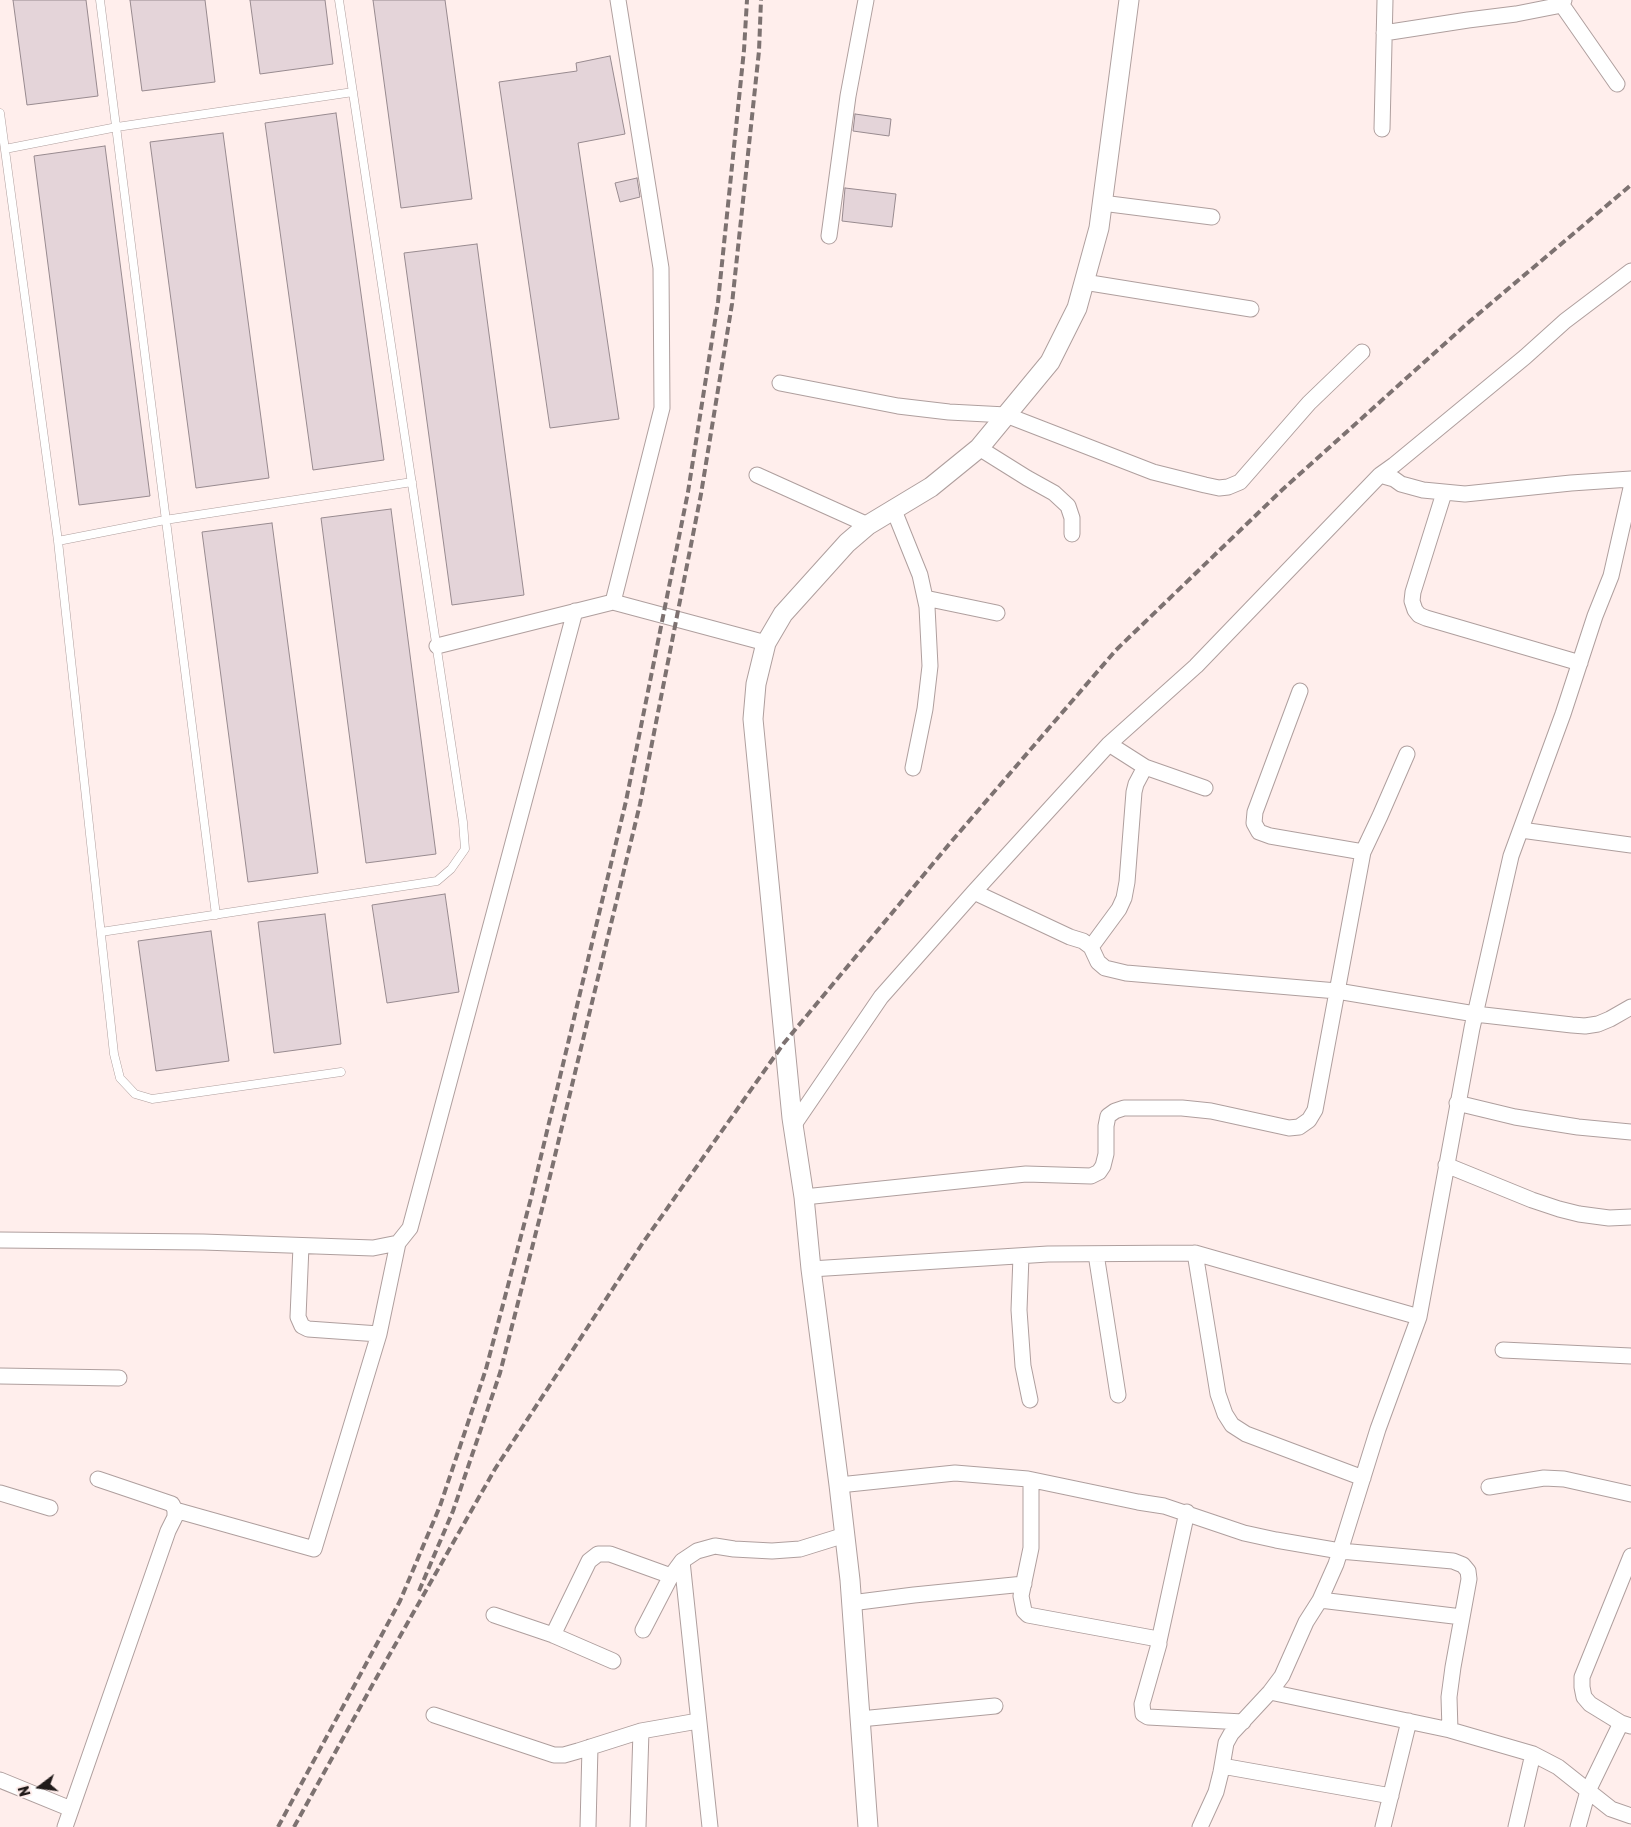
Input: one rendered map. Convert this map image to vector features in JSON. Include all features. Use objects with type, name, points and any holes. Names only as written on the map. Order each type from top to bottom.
[{"type":"street","points":[[613,602],[662,408],[661,268],[618,0]]},
{"type":"street","points":[[829,236],[848,96],[866,0]]},
{"type":"street","points":[[868,1827],[852,1603],[845,1535],[811,1269],[804,1197],[793,1126],[753,719],[756,684],[766,644],[783,614],[847,543],[868,525],[931,487],[979,448],[1050,362],[1077,308],[1099,228],[1129,0]]},
{"type":"street","points":[[1382,129],[1385,0]]},
{"type":"street","points":[[1384,33],[1529,5],[1563,2],[1617,84]]},
{"type":"street","points":[[1102,203],[1212,217]]},
{"type":"street","points":[[793,1126],[881,997],[1109,744],[1196,666],[1380,475],[1525,357],[1565,321],[1631,271]]},
{"type":"street","points":[[1084,282],[1252,309]]},
{"type":"street","points":[[780,382],[898,406],[949,412],[1006,415],[1153,472],[1219,488],[1228,487],[1240,482],[1309,403],[1362,352]]},
{"type":"street","points":[[979,448],[1054,493],[1068,506],[1072,518],[1072,534]]},
{"type":"street","points":[[758,475],[868,525]]},
{"type":"street","points":[[1380,475],[1422,490],[1444,493],[1486,493],[1571,483],[1631,479]]},
{"type":"street","points":[[1200,1827],[1216,1792],[1226,1743],[1231,1734],[1270,1692],[1282,1676],[1306,1622],[1320,1600],[1336,1564],[1378,1428],[1419,1317],[1457,1103],[1511,856],[1611,576],[1631,488]]},
{"type":"street","points":[[1444,493],[1414,592],[1412,601],[1415,610],[1420,616],[1426,618],[1580,662]]},
{"type":"street","points":[[894,508],[920,575],[925,598],[930,666],[925,709],[913,768]]},
{"type":"street","points":[[925,598],[997,613]]},
{"type":"street","points":[[437,646],[613,602],[766,644]]},
{"type":"street","points":[[175,1510],[314,1549],[379,1334],[398,1243],[410,1228],[575,611]]},
{"type":"street","points":[[1300,691],[1255,812],[1254,823],[1259,832],[1270,836],[1363,852]]},
{"type":"street","points":[[1109,744],[1146,767],[1205,788]]},
{"type":"street","points":[[804,1197],[1026,1174],[1091,1176],[1099,1172],[1103,1166],[1106,1154],[1108,1116],[1115,1110],[1124,1108],[1182,1108],[1211,1111],[1289,1128],[1299,1127],[1309,1120],[1315,1110],[1363,852],[1407,754]]},
{"type":"street","points":[[1091,948],[1119,909],[1124,898],[1128,882],[1134,792],[1136,784],[1146,767]]},
{"type":"street","points":[[1521,830],[1631,845]]},
{"type":"street","points":[[974,892],[1070,937],[1083,941],[1091,948],[1098,962],[1104,968],[1126,973],[1338,991],[1475,1014],[1585,1026],[1610,1019],[1631,1006]]},
{"type":"street","points":[[1457,1103],[1516,1117],[1631,1132]]},
{"type":"street","points":[[1446,1165],[1559,1210],[1609,1218],[1631,1217]]},
{"type":"street","points":[[0,1240],[203,1242],[373,1248],[398,1243]]},
{"type":"street","points":[[301,1246],[298,1317],[302,1326],[308,1329],[379,1334]]},
{"type":"street","points":[[811,1269],[1021,1256],[1195,1253],[1419,1317]]},
{"type":"street","points":[[1195,1253],[1218,1394],[1225,1414],[1232,1425],[1246,1434],[1363,1478]]},
{"type":"street","points":[[1096,1254],[1118,1394]]},
{"type":"street","points":[[1021,1256],[1019,1310],[1023,1366],[1030,1400]]},
{"type":"street","points":[[1503,1350],[1631,1356]]},
{"type":"street","points":[[0,1376],[119,1378]]},
{"type":"street","points":[[839,1485],[955,1474],[1031,1480],[1164,1506],[1187,1512],[1244,1534],[1340,1551],[1453,1561],[1468,1571],[1469,1579],[1452,1667],[1450,1730]]},
{"type":"street","points":[[65,1827],[175,1517],[175,1510],[172,1504],[98,1478]]},
{"type":"street","points":[[1489,1487],[1544,1478],[1564,1479],[1631,1494]]},
{"type":"street","points":[[1031,1480],[1031,1548],[1021,1596],[1024,1611],[1028,1615],[1154,1638],[1159,1641]]},
{"type":"street","points":[[0,1493],[50,1508]]},
{"type":"street","points":[[1187,1512],[1159,1641],[1142,1704],[1143,1714],[1154,1718],[1243,1722]]},
{"type":"street","points":[[643,1630],[671,1576],[682,1561],[697,1551],[715,1546],[772,1552],[800,1549],[845,1535]]},
{"type":"street","points":[[552,1634],[589,1561],[598,1554],[610,1554],[671,1576]]},
{"type":"street","points":[[1578,1827],[1588,1791],[1626,1725],[1590,1704],[1584,1697],[1582,1677],[1631,1556]]},
{"type":"street","points":[[682,1561],[710,1827]]},
{"type":"street","points":[[852,1603],[1024,1584]]},
{"type":"street","points":[[1320,1600],[1462,1618]]},
{"type":"street","points":[[494,1615],[552,1634],[613,1661]]},
{"type":"street","points":[[1270,1692],[1450,1730],[1533,1754],[1558,1767],[1611,1809],[1631,1816]]},
{"type":"street","points":[[860,1719],[995,1706]]},
{"type":"street","points":[[434,1715],[554,1755],[564,1755],[641,1731],[698,1722]]},
{"type":"street","points":[[1383,1827],[1409,1721]]},
{"type":"street","points":[[638,1827],[641,1731]]},
{"type":"street","points":[[588,1827],[590,1747]]},
{"type":"street","points":[[1516,1827],[1533,1754]]},
{"type":"street","points":[[1222,1766],[1391,1796]]},
{"type":"street","points":[[0,1780],[71,1809]]},
{"type":"lane","points":[[100,0],[118,127],[165,520],[216,915]]},
{"type":"lane","points":[[100,932],[437,881],[451,869],[465,848],[463,822],[437,646],[339,0]]},
{"type":"lane","points":[[5,148],[118,127],[353,92]]},
{"type":"lane","points":[[0,113],[58,541],[114,1054],[120,1078],[135,1094],[152,1099],[341,1072]]},
{"type":"lane","points":[[58,541],[165,520],[412,482]]},
{"type":"building","points":[[13,0],[86,0],[98,96],[27,105]]},
{"type":"building","points":[[130,0],[205,0],[215,82],[142,91]]},
{"type":"building","points":[[250,0],[325,0],[333,64],[260,74]]},
{"type":"building","points":[[373,0],[445,0],[472,199],[401,208]]},
{"type":"building","points":[[610,56],[625,134],[578,143],[619,419],[550,428],[499,82],[577,71],[576,63]]},
{"type":"building","points":[[336,113],[384,460],[313,470],[265,123]]},
{"type":"building","points":[[855,114],[891,119],[889,136],[853,131]]},
{"type":"building","points":[[223,133],[269,478],[196,488],[150,142]]},
{"type":"building","points":[[105,146],[150,496],[79,505],[34,156]]},
{"type":"building","points":[[637,178],[640,197],[620,202],[615,183]]},
{"type":"building","points":[[845,188],[896,194],[892,227],[842,221]]},
{"type":"building","points":[[477,244],[524,595],[452,605],[404,253]]},
{"type":"building","points":[[391,509],[436,854],[366,863],[321,518]]},
{"type":"building","points":[[272,523],[318,873],[248,882],[202,532]]},
{"type":"building","points":[[445,894],[459,992],[387,1003],[372,905]]},
{"type":"building","points":[[325,914],[341,1044],[274,1053],[258,922]]},
{"type":"building","points":[[211,931],[229,1061],[156,1071],[138,941]]},
{"type":"railway","points":[[278,1827],[400,1601],[440,1506],[486,1369],[531,1198],[626,801],[688,492],[718,302],[744,50],[747,0]]},
{"type":"railway","points":[[419,1591],[453,1511],[500,1373],[544,1201],[640,804],[701,494],[732,304],[759,51],[761,0]]},
{"type":"railway","points":[[294,1827],[495,1469],[642,1244],[784,1043],[951,842],[1116,650],[1282,490],[1470,321],[1631,185]]}]
